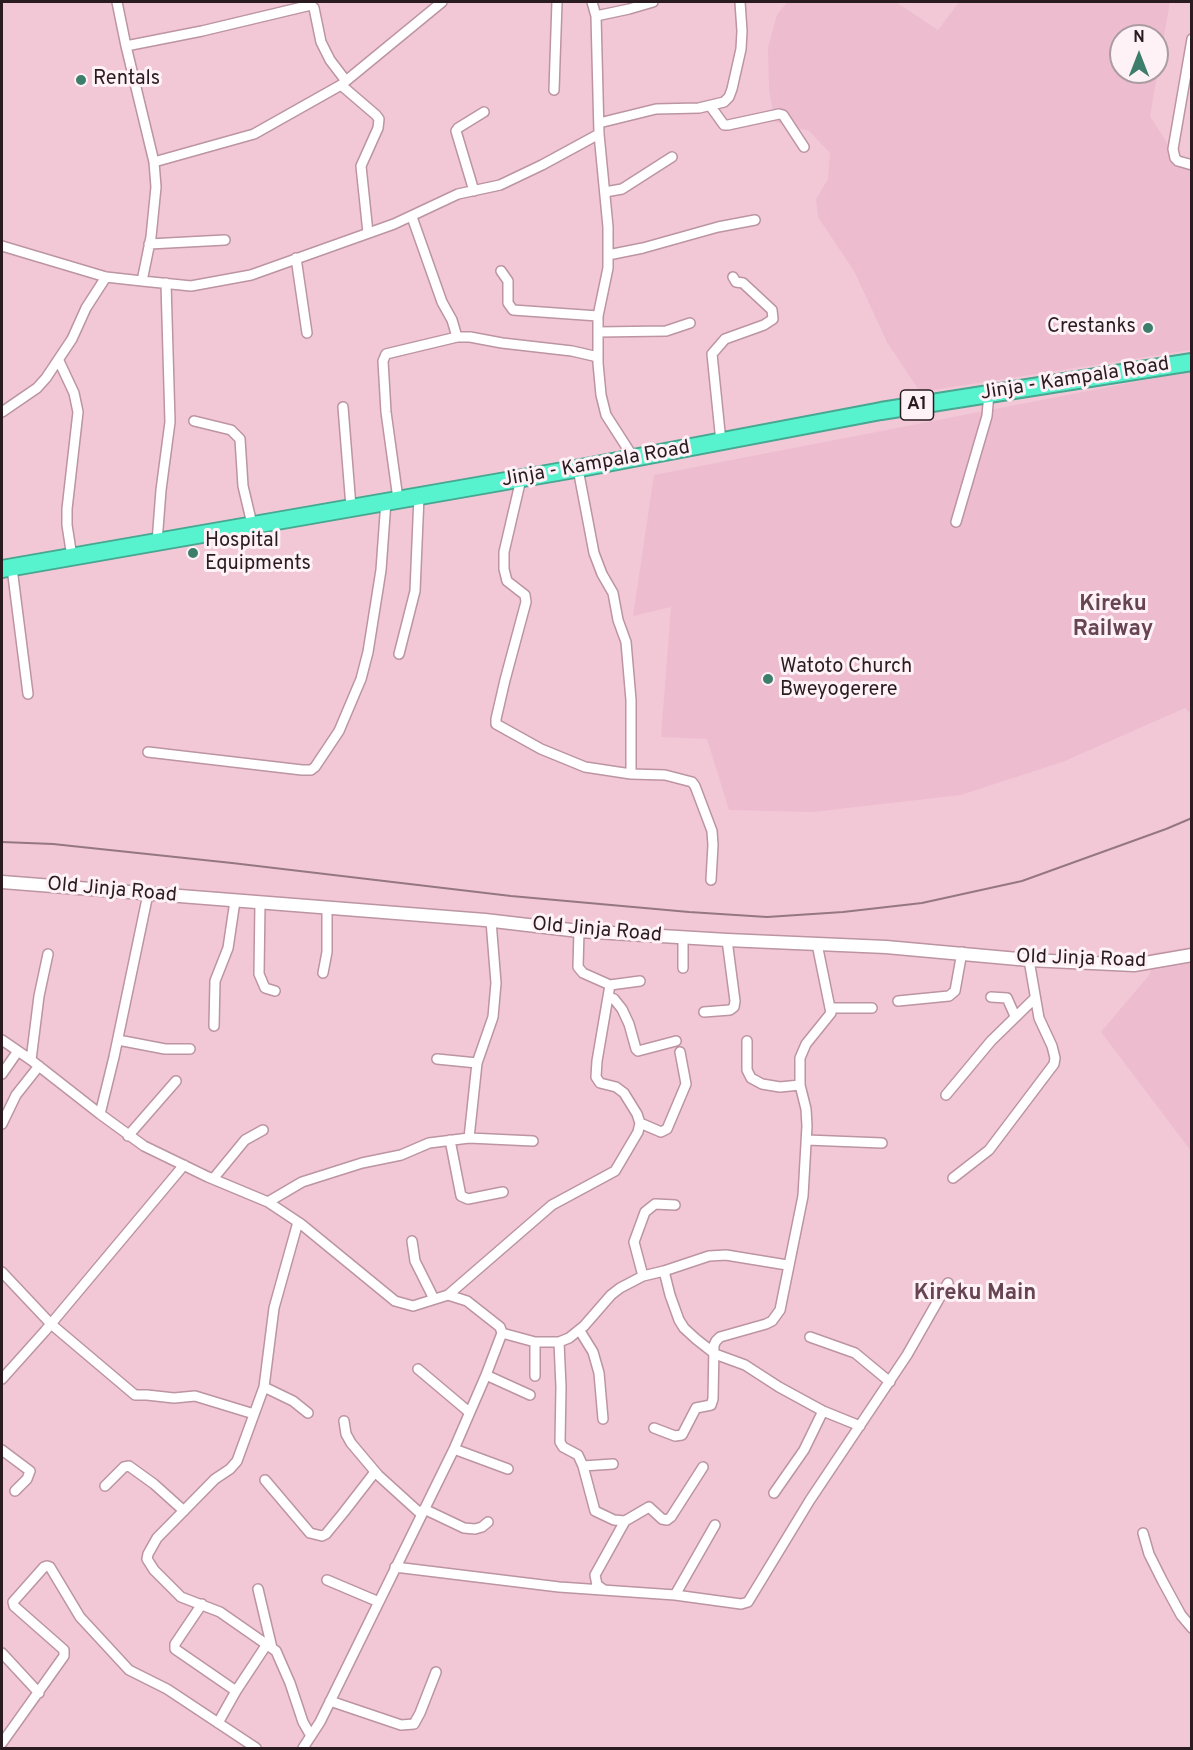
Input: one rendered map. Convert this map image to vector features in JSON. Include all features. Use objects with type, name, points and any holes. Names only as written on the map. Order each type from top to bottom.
[{"type":"highway","name":"Jinja - Kampala Road","points":[[7,568],[578,469],[881,411],[1191,362]]},
{"type":"main road","name":"Old Jinja Road","points":[[2,882],[491,921],[579,931],[962,952],[1029,960],[1134,965],[1191,956]]},
{"type":"street","points":[[117,2],[154,162],[156,187],[142,281]]},
{"type":"street","points":[[154,162],[254,134],[344,83],[442,2]]},
{"type":"street","points":[[554,90],[557,2]]},
{"type":"street","points":[[592,2],[596,16],[598,123],[608,227],[608,268],[598,316],[598,357],[606,415],[633,457]]},
{"type":"street","points":[[596,16],[653,2]]},
{"type":"street","points":[[598,123],[656,109],[711,106],[724,102],[732,89],[741,49],[740,2]]},
{"type":"street","points":[[126,46],[311,5],[314,8],[321,42],[330,60],[344,83],[379,119],[378,128],[361,166],[368,233]]},
{"type":"street","points":[[1191,39],[1173,153],[1178,161],[1191,165]]},
{"type":"street","points":[[711,106],[724,124],[728,125],[783,115],[804,147]]},
{"type":"street","points":[[474,191],[456,131],[484,112]]},
{"type":"street","points":[[2,246],[106,277],[191,286],[251,275],[412,217],[443,200],[511,180],[599,134]]},
{"type":"street","points":[[605,192],[622,189],[672,157]]},
{"type":"street","points":[[412,217],[457,337]]},
{"type":"street","points":[[608,255],[643,248],[718,226],[755,220]]},
{"type":"street","points":[[149,244],[225,240]]},
{"type":"street","points":[[296,258],[307,333]]},
{"type":"street","points":[[501,271],[508,281],[508,303],[513,310],[598,316]]},
{"type":"street","points":[[2,412],[37,388],[59,361],[86,308],[106,277]]},
{"type":"street","points":[[721,442],[712,354],[725,339],[764,325],[773,319],[772,310],[743,283],[736,282],[733,277]]},
{"type":"street","points":[[157,542],[170,422],[166,283]]},
{"type":"street","points":[[598,332],[666,331],[690,323]]},
{"type":"street","points":[[148,752],[302,770],[315,767],[339,731],[361,679],[368,652],[392,500],[383,370],[385,356],[392,352],[457,337],[483,338],[502,344],[572,351],[598,357]]},
{"type":"street","points":[[59,361],[74,393],[78,412],[67,509],[67,532],[72,557]]},
{"type":"street","points":[[956,522],[987,416],[989,393]]},
{"type":"street","points":[[343,407],[351,507]]},
{"type":"street","points":[[194,422],[231,430],[240,439],[243,486],[252,524]]},
{"type":"street","points":[[578,469],[594,553],[613,593],[618,620],[626,642],[631,700],[631,774]]},
{"type":"street","points":[[521,479],[503,556],[507,581],[525,595],[526,602],[501,694],[496,724],[541,749],[578,764],[631,774],[665,775],[687,779],[695,786],[712,831],[711,880]]},
{"type":"street","points":[[399,654],[416,591],[419,496]]},
{"type":"street","points":[[7,568],[28,694]]},
{"type":"street","points":[[100,1114],[118,1040],[148,894]]},
{"type":"street","points":[[214,1026],[215,981],[228,948],[235,901]]},
{"type":"street","points":[[260,903],[259,974],[264,988],[275,991]]},
{"type":"street","points":[[324,973],[327,952],[327,909]]},
{"type":"street","points":[[469,1138],[477,1063],[493,1017],[495,983],[491,921]]},
{"type":"street","points":[[579,931],[578,967],[583,973],[610,985],[640,981]]},
{"type":"street","points":[[683,938],[683,968]]},
{"type":"street","points":[[704,1012],[730,1010],[734,1006],[727,940]]},
{"type":"street","points":[[654,1428],[675,1436],[682,1435],[696,1408],[711,1405],[714,1345],[720,1337],[766,1324],[776,1316],[781,1305],[801,1214],[807,1140],[806,1109],[800,1085],[799,1068],[803,1051],[812,1035],[831,1013],[818,944]]},
{"type":"street","points":[[898,1001],[950,996],[955,991],[962,952]]},
{"type":"street","points":[[2,1124],[35,1063],[39,996],[48,954]]},
{"type":"street","points":[[953,1178],[989,1150],[1054,1064],[1055,1058],[1039,1018],[1029,960]]},
{"type":"street","points":[[2,1040],[128,1136],[213,1179],[268,1202],[298,1222],[395,1301],[413,1306],[448,1295],[552,1205],[615,1171],[638,1132],[640,1122],[620,1089],[600,1083],[596,1077],[610,985]]},
{"type":"street","points":[[609,997],[614,999],[622,1009],[638,1051],[676,1041]]},
{"type":"street","points":[[991,997],[1007,998],[1015,1016]]},
{"type":"street","points":[[946,1095],[1015,1016],[1035,998]]},
{"type":"street","points":[[831,1008],[872,1008]]},
{"type":"street","points":[[118,1040],[165,1049],[190,1049]]},
{"type":"street","points":[[747,1041],[747,1070],[751,1078],[762,1084],[780,1087],[800,1085]]},
{"type":"street","points":[[2,1074],[18,1051]]},
{"type":"street","points":[[640,1122],[661,1132],[668,1129],[686,1084],[680,1052]]},
{"type":"street","points":[[437,1059],[477,1063]]},
{"type":"street","points":[[128,1136],[176,1081]]},
{"type":"street","points":[[213,1179],[245,1140],[262,1130]]},
{"type":"street","points":[[268,1202],[302,1182],[362,1163],[401,1155],[423,1144],[469,1138],[533,1142]]},
{"type":"street","points":[[450,1140],[460,1196],[468,1199],[503,1192]]},
{"type":"street","points":[[807,1140],[882,1143]]},
{"type":"street","points":[[2,1379],[184,1165]]},
{"type":"street","points":[[643,1276],[634,1242],[645,1212],[656,1204],[675,1205]]},
{"type":"street","points":[[298,1222],[274,1308],[264,1387],[235,1465],[215,1479],[157,1538],[147,1559],[154,1570],[176,1593],[185,1599],[220,1612],[278,1654],[303,1722],[312,1736]]},
{"type":"street","points":[[412,1241],[416,1261],[434,1299]]},
{"type":"street","points":[[502,1333],[535,1342],[559,1342],[580,1331],[611,1295],[620,1288],[643,1276],[718,1254],[788,1265]]},
{"type":"street","points":[[664,1270],[670,1295],[684,1328],[715,1354],[746,1365],[778,1387],[823,1411],[860,1426]]},
{"type":"street","points":[[2,1272],[51,1324],[135,1395],[174,1398],[195,1396],[254,1414]]},
{"type":"street","points":[[395,1567],[559,1587],[675,1595],[741,1604],[748,1602],[810,1500],[890,1382],[932,1314],[948,1283]]},
{"type":"street","points":[[303,1749],[330,1701],[454,1449],[502,1333],[500,1328],[480,1310],[467,1301],[448,1295]]},
{"type":"street","points":[[580,1331],[593,1352],[599,1373],[603,1419]]},
{"type":"street","points":[[810,1336],[855,1353],[890,1382]]},
{"type":"street","points":[[535,1342],[535,1376]]},
{"type":"street","points":[[559,1342],[560,1442],[563,1447],[578,1455],[594,1511],[614,1520],[625,1521]]},
{"type":"street","points":[[418,1369],[469,1412]]},
{"type":"street","points":[[486,1376],[530,1395]]},
{"type":"street","points":[[264,1387],[293,1401],[308,1413]]},
{"type":"street","points":[[774,1493],[804,1450],[823,1411]]},
{"type":"street","points":[[344,1421],[348,1439],[375,1472],[422,1511],[464,1528],[475,1529],[488,1522]]},
{"type":"street","points":[[454,1449],[508,1469]]},
{"type":"street","points":[[2,1450],[30,1471],[27,1479],[15,1491]]},
{"type":"street","points":[[583,1466],[613,1464]]},
{"type":"street","points":[[105,1486],[124,1467],[129,1466],[154,1484],[184,1511]]},
{"type":"street","points":[[604,1590],[597,1585],[595,1575],[625,1521],[649,1507],[662,1519],[667,1520],[703,1467]]},
{"type":"street","points":[[265,1480],[310,1533],[322,1536],[326,1534],[375,1472]]},
{"type":"street","points":[[675,1595],[715,1525]]},
{"type":"street","points":[[1143,1533],[1149,1554],[1161,1580],[1191,1628]]},
{"type":"street","points":[[2,1743],[62,1661],[64,1650],[14,1606],[13,1602],[47,1566],[50,1567],[81,1617],[129,1670],[167,1689],[256,1749]]},
{"type":"street","points":[[327,1580],[379,1602]]},
{"type":"street","points":[[218,1723],[236,1691],[269,1646],[258,1590]]},
{"type":"street","points":[[202,1604],[175,1644],[175,1649],[236,1691]]},
{"type":"street","points":[[2,1653],[39,1693]]},
{"type":"street","points":[[330,1701],[401,1725],[414,1724],[436,1672]]},
{"type":"shaded area","points":[[787,2],[896,2],[938,30],[959,2],[1170,2],[1166,24],[1109,24],[1109,84],[1156,84],[1150,116],[1178,160],[1191,159],[1191,350],[920,392],[887,342],[854,271],[818,217],[816,199],[828,179],[830,153],[809,131],[775,122],[769,90],[768,47],[777,15]]},
{"type":"shaded area","points":[[1191,371],[1191,714],[1185,708],[1065,761],[961,795],[813,812],[729,810],[707,739],[661,737],[671,607],[633,616],[654,475]]},
{"type":"shaded area","points":[[1191,947],[1191,1151],[1101,1032],[1150,974],[1153,953]]},
{"type":"railway","points":[[2,842],[53,844],[511,896],[767,917],[843,912],[922,903],[1022,881],[1192,818]]},
{"type":"place","name":"Rentals","points":[[81,80]]},
{"type":"place","name":"Crestanks","points":[[1148,328]]},
{"type":"place","name":"Hospital Equipments","points":[[193,553]]},
{"type":"place","name":"Watoto Church Bweyogerere","points":[[768,679]]},
{"type":"district","name":"Kireku Railway","points":[[1113,618]]},
{"type":"district","name":"Kireku Main","points":[[975,1295]]}]
